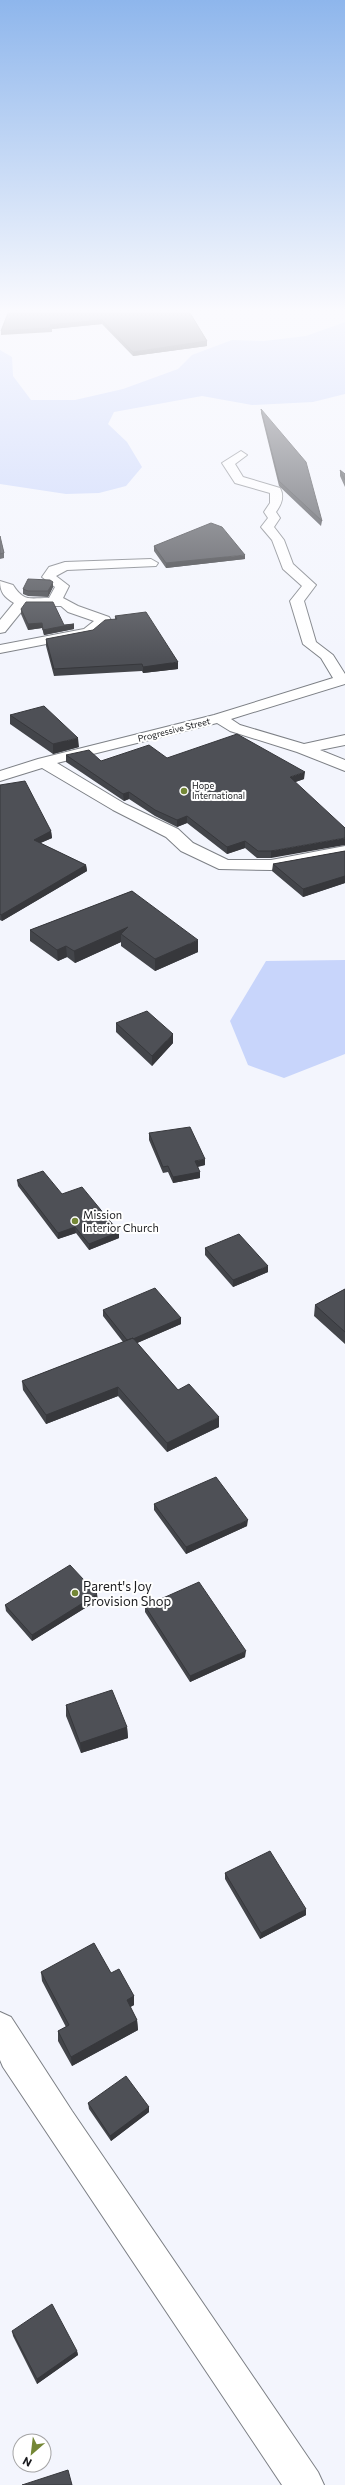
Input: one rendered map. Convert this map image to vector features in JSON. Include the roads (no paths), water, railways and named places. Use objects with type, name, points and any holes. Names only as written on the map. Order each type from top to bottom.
[{"type":"street","points":[[241,455],[228,462],[239,480],[276,491],[276,503],[270,512],[274,518],[268,527],[278,535],[286,562],[296,575],[309,585],[297,601],[310,644],[326,655],[341,682]]},
{"type":"street","points":[[54,600],[61,592],[62,586],[49,577],[54,570],[65,566],[150,563]]},
{"type":"street","points":[[0,585],[8,588],[10,595],[22,602],[54,600],[64,602],[73,608],[104,620],[88,632],[0,649]]},
{"type":"street","points":[[0,629],[22,602]]},
{"type":"street","name":"Progressive Street","points":[[0,776],[44,762],[219,718],[341,682]]},
{"type":"street","points":[[219,718],[235,728],[304,749],[345,766]]},
{"type":"street","points":[[304,749],[345,740]]},
{"type":"street","points":[[44,762],[119,807],[172,833],[187,847],[225,865],[271,865],[345,851]]},
{"type":"street","points":[[0,2028],[15,2055],[60,2123],[305,2485]]},
{"type":"place","name":"Hope International","points":[[184,791]]},
{"type":"place","name":"Mission Interior Church","points":[[75,1221]]},
{"type":"place","name":"Parent's Joy Provision Shop","points":[[75,1593]]}]
